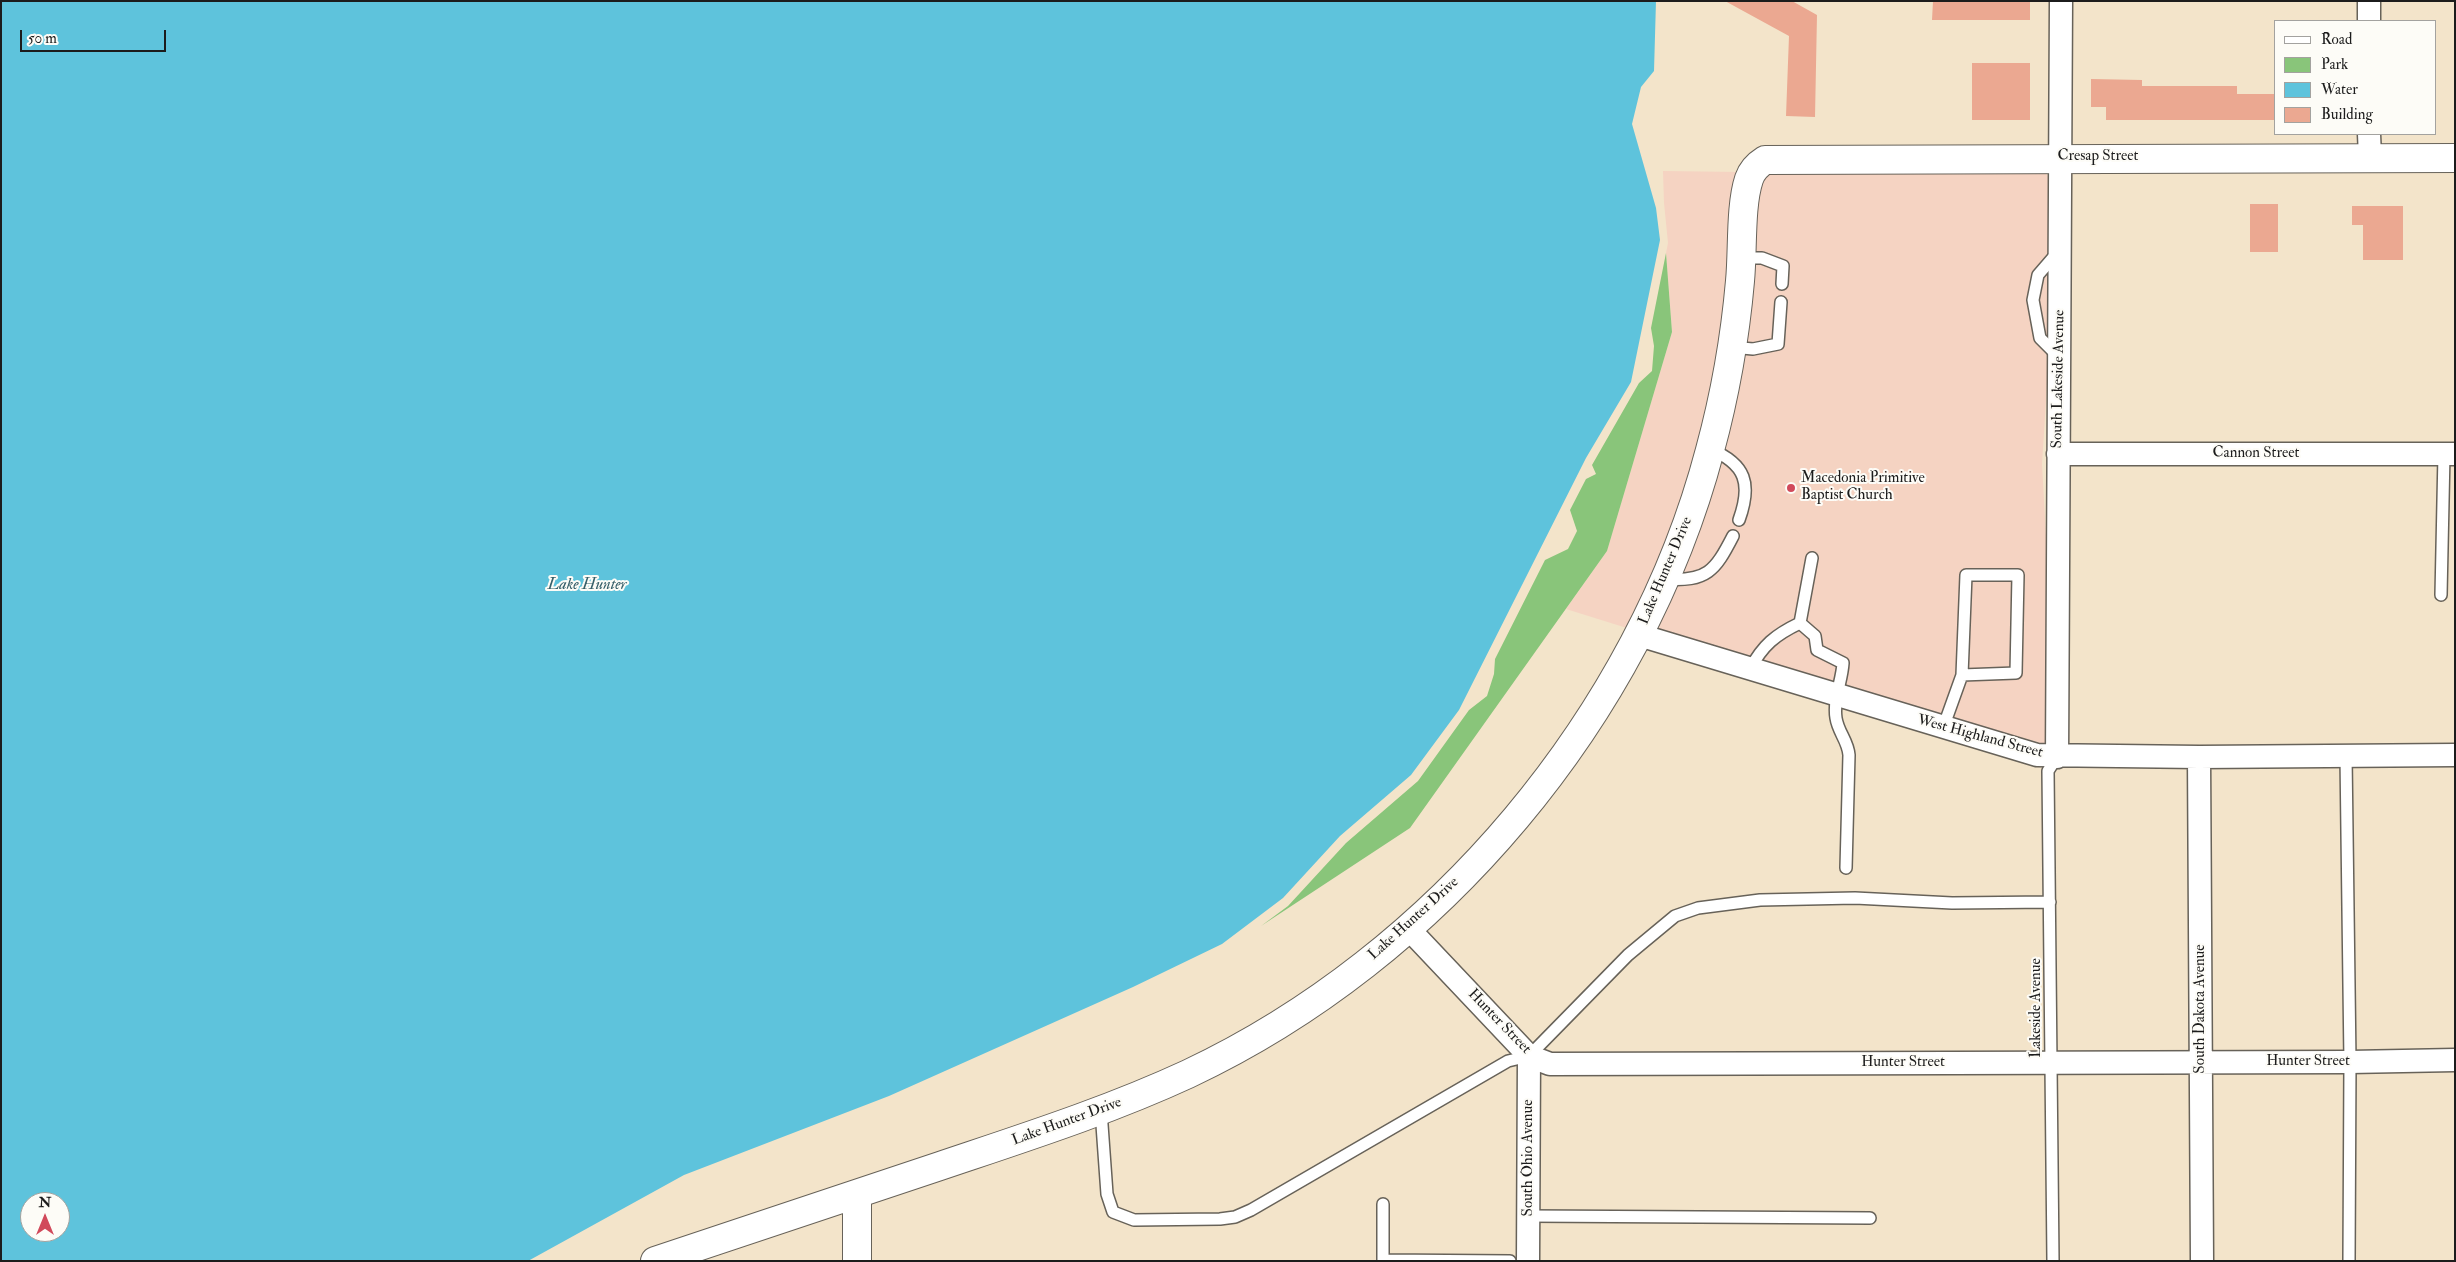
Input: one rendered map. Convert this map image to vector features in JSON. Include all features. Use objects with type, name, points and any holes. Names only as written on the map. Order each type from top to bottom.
[{"type":"street","name":"South Lakeside Avenue","points":[[2057,757],[2061,1]]},
{"type":"street","points":[[2369,1],[2369,20]]},
{"type":"street","name":"Cresap Street","points":[[1750,178],[1756,166],[1765,160],[1773,159],[2061,157],[2370,146],[2455,158]]},
{"type":"street","name":"Lake Hunter Drive","points":[[655,1261],[1101,1111],[1187,1074],[1272,1030],[1320,998],[1367,962],[1445,894],[1504,831],[1566,754],[1639,635],[1665,579],[1692,510],[1725,388],[1742,258],[1745,195],[1750,178]]},
{"type":"street","name":"Cannon Street","points":[[2058,454],[2449,454]]},
{"type":"street","name":"West Highland Street","points":[[1639,635],[2037,755],[2057,757],[2455,755]]},
{"type":"street","name":"South Dakota Avenue","points":[[2199,757],[2202,1261]]},
{"type":"street","name":"Hunter Street","points":[[1408,927],[1529,1056],[1550,1064],[2201,1063],[2455,1060]]},
{"type":"street","name":"South Ohio Avenue","points":[[1528,1261],[1529,1056]]},
{"type":"street","points":[[857,1194],[857,1261]]},
{"type":"lane","points":[[1742,258],[1762,258],[1784,266],[1782,284]]},
{"type":"lane","points":[[1731,347],[1753,349],[1778,344],[1781,302]]},
{"type":"lane","points":[[1710,449],[1727,456],[1736,464],[1745,480],[1748,488],[1739,520]]},
{"type":"lane","points":[[2441,595],[2449,454]]},
{"type":"lane","points":[[1665,579],[1686,581],[1700,578],[1711,572],[1721,561],[1733,536]]},
{"type":"lane","points":[[1800,623],[1812,558]]},
{"type":"lane","points":[[1943,728],[1962,675],[1966,575],[2018,575],[2016,673],[1962,675]]},
{"type":"lane","points":[[1750,669],[1760,651],[1767,644],[1785,630],[1800,623]]},
{"type":"lane","points":[[1800,623],[1815,636],[1817,650],[1843,663],[1837,696],[1837,723],[1846,741],[1849,755],[1846,868]]},
{"type":"lane","points":[[2346,756],[2350,1062],[2349,1261]]},
{"type":"lane","name":"Lakeside Avenue","points":[[2053,1261],[2048,771],[2057,757]]},
{"type":"lane","points":[[1101,1111],[1107,1194],[1113,1212],[1134,1220],[1220,1219],[1235,1217],[1251,1210],[1508,1061],[1529,1056],[1628,955],[1675,916],[1698,908],[1760,900],[1846,898],[1952,902],[2050,902]]},
{"type":"lane","points":[[1383,1204],[1383,1260],[1510,1261]]},
{"type":"lane","points":[[1528,1216],[1870,1218]]},
{"type":"shaded area","points":[[1663,171],[1741,172],[1726,333],[1683,506],[1630,629],[1566,609],[1607,551],[1672,332],[1666,253],[1668,243]]},
{"type":"shaded area","points":[[1766,172],[2046,174],[2051,179],[2049,353],[2042,464],[2048,573],[2048,745],[1912,707],[1654,628],[1669,597],[1756,197]]},
{"type":"green space","points":[[1666,253],[1672,332],[1607,551],[1410,828],[1261,926],[1288,906],[1346,843],[1418,781],[1469,710],[1487,696],[1494,674],[1495,659],[1545,560],[1568,549],[1577,531],[1570,510],[1586,479],[1596,474],[1592,465],[1639,383],[1652,371],[1654,346],[1651,328]]},
{"type":"water","name":"Lake Hunter","points":[[1,1],[1656,1],[1654,71],[1641,87],[1632,124],[1656,208],[1660,240],[1631,382],[1586,458],[1459,710],[1411,775],[1340,836],[1283,898],[1222,944],[1133,987],[889,1096],[684,1175],[528,1261],[1,1261]]},
{"type":"building","points":[[1725,1],[1792,1],[1817,15],[1815,117],[1786,116],[1789,36]]},
{"type":"building","points":[[1933,1],[2030,1],[2030,20],[1932,20]]},
{"type":"building","points":[[1972,63],[2030,63],[2030,120],[1972,120]]},
{"type":"building","points":[[2091,79],[2142,80],[2142,86],[2237,86],[2237,94],[2274,94],[2274,120],[2106,120],[2106,107],[2091,107]]},
{"type":"building","points":[[2250,204],[2278,204],[2278,252],[2250,252]]},
{"type":"building","points":[[2352,206],[2403,206],[2403,260],[2363,260],[2363,225],[2352,225]]},
{"type":"place","name":"Macedonia Primitive Baptist Church","points":[[1791,488]]}]
